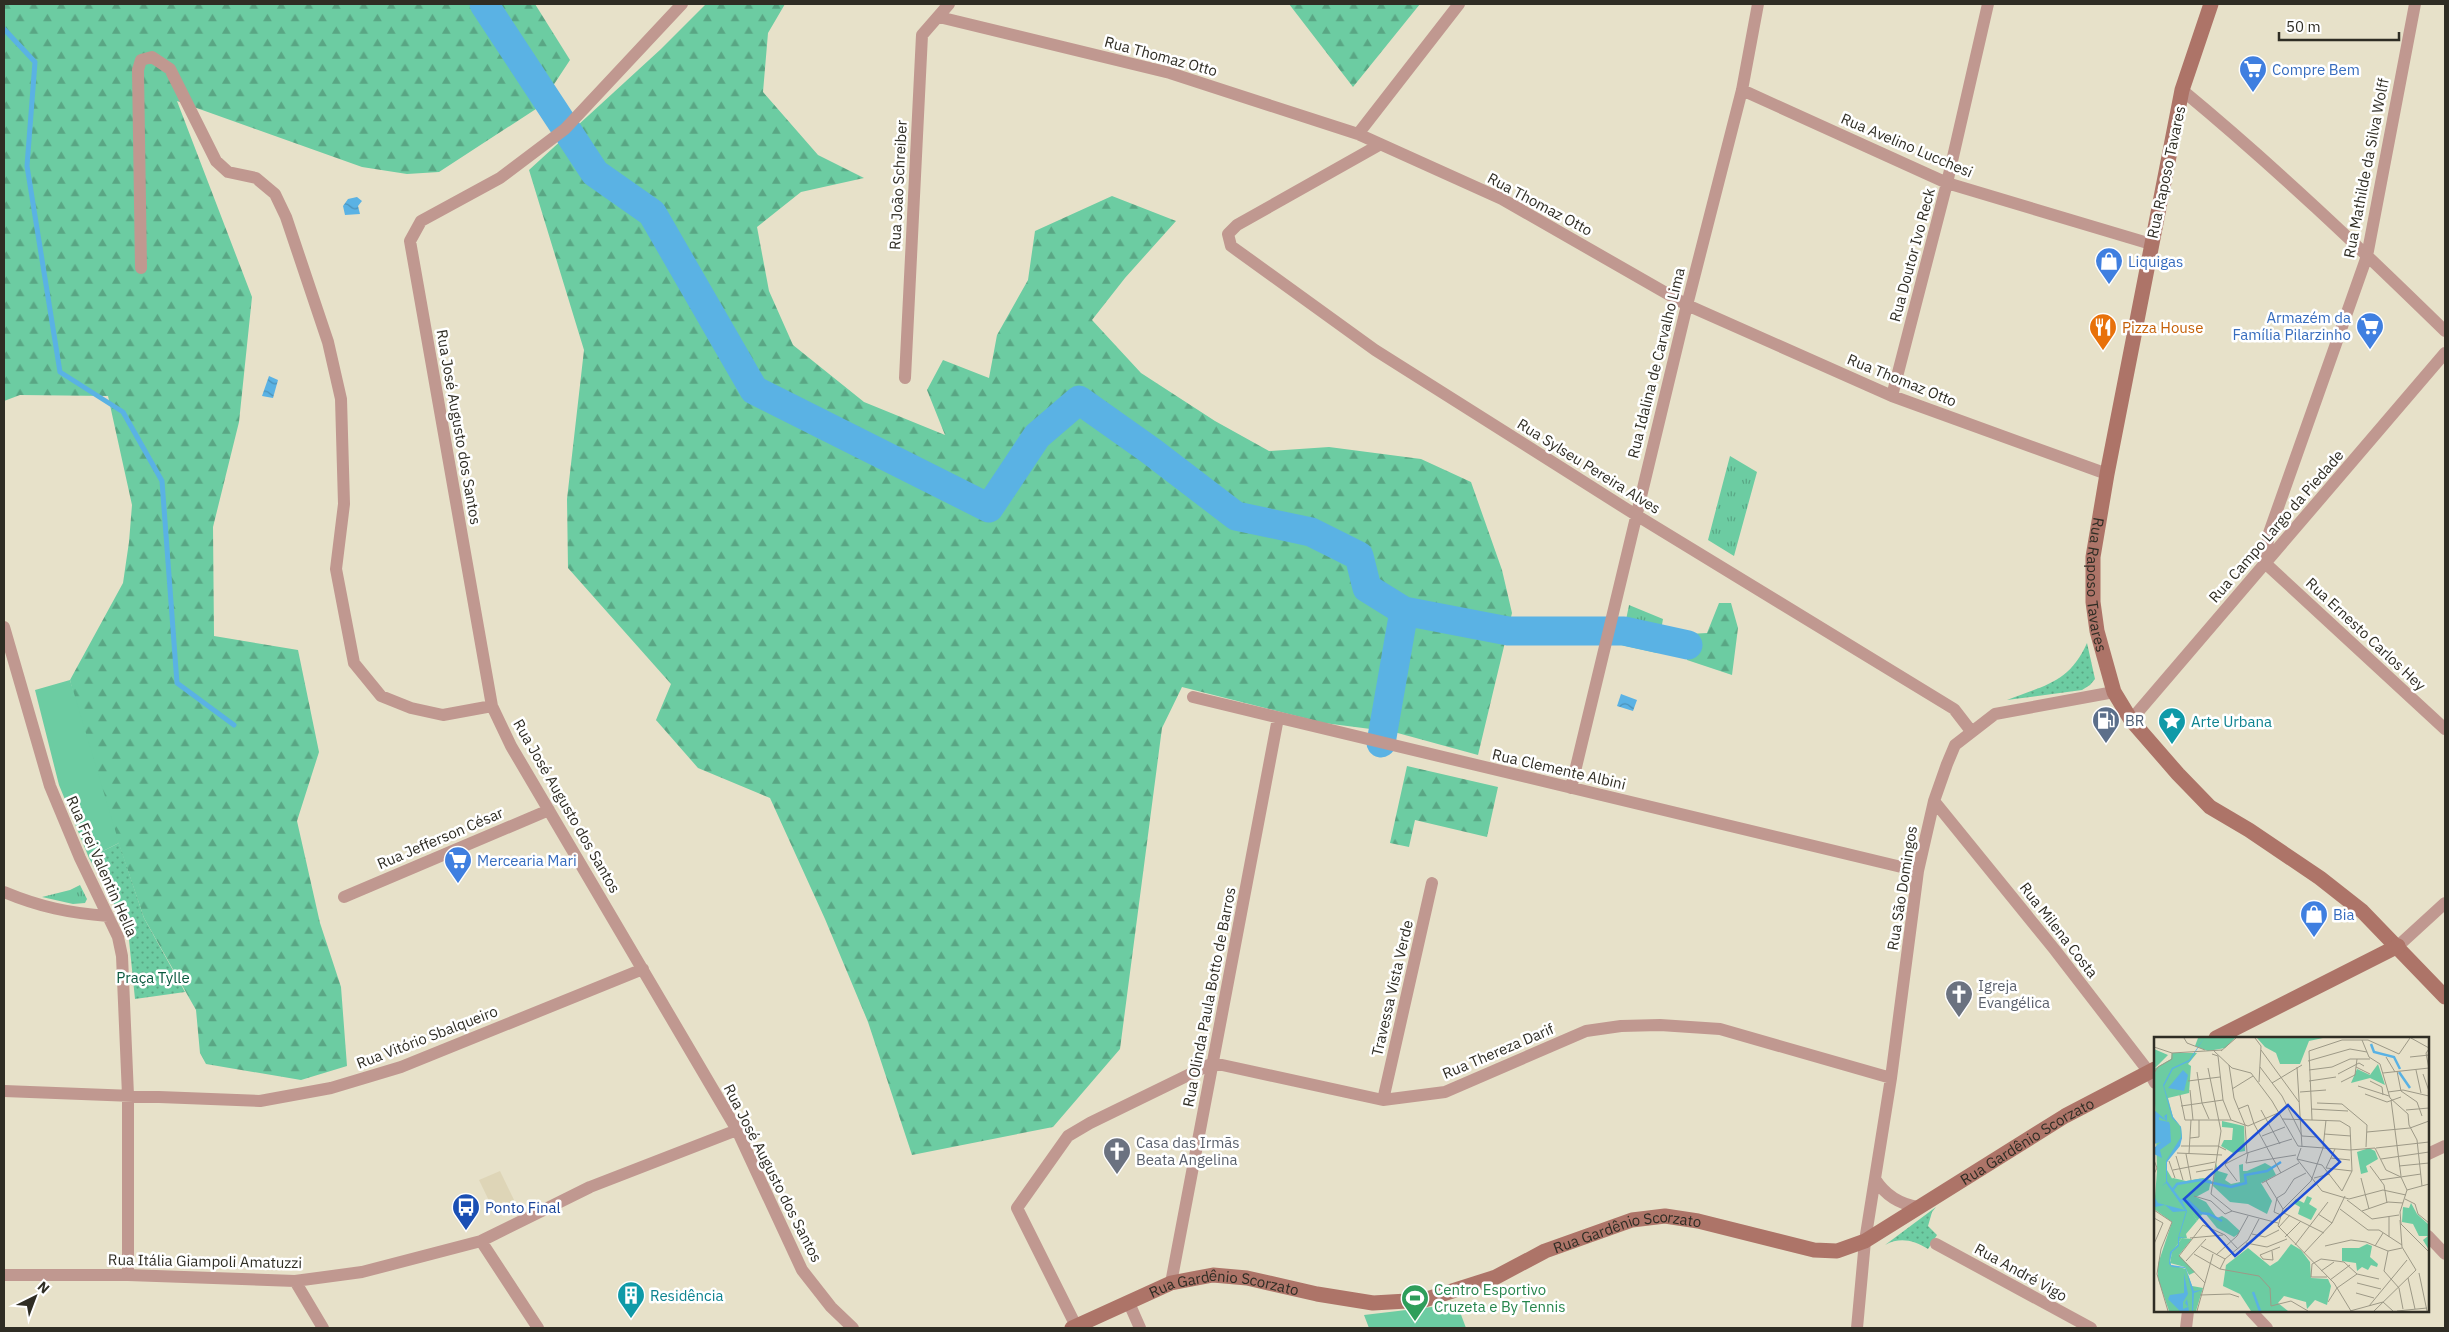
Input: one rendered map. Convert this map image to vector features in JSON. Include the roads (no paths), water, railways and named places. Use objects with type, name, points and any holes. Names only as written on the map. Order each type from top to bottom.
[{"type":"street","name":"Rua José Augusto dos Santos","points":[[682,4],[565,129],[500,178],[421,222],[410,241],[492,706],[511,746],[737,1130],[802,1270],[831,1307],[853,1328]]},
{"type":"street","name":"Rua João Schreiber","points":[[905,378],[922,35],[949,4]]},
{"type":"street","points":[[1358,134],[1459,4]]},
{"type":"street","name":"Rua Idalina de Carvalho Lima","points":[[1571,788],[1687,305],[1742,90],[1758,4]]},
{"type":"street","name":"Rua Doutor Ivo Reck","points":[[1892,396],[1947,184],[1988,4]]},
{"type":"street","name":"Rua Raposo Tavares","points":[[2211,4],[2182,90],[2107,474],[2093,557],[2093,602],[2097,631],[2114,692],[2131,720],[2210,807],[2249,830],[2320,878],[2362,911],[2398,946],[2445,997]]},
{"type":"street","name":"Rua Mathilde da Silva Wolff","points":[[2265,563],[2269,533],[2367,256],[2415,4]]},
{"type":"street","name":"Rua Thomaz Otto","points":[[939,17],[1170,73],[1358,134],[1502,199],[1687,305],[1892,396],[2107,474]]},
{"type":"street","points":[[141,268],[138,70],[141,60],[152,57],[170,69],[216,161],[228,172],[256,178],[275,194],[286,216],[328,342],[341,399],[344,504],[336,569],[354,663],[381,696],[411,708],[442,715],[492,706]]},
{"type":"street","name":"Rua Avelino Lucchesi","points":[[1742,90],[1947,184],[2151,244]]},
{"type":"street","points":[[2182,90],[2222,123],[2367,256],[2445,331]]},
{"type":"street","name":"Rua Sylseu Pereira Alves","points":[[1379,145],[1237,225],[1228,234],[1231,246],[1375,350],[1636,515],[1954,709],[1970,731]]},
{"type":"street","name":"Rua Campo Largo da Piedade","points":[[2131,720],[2445,353]]},
{"type":"street","name":"Rua Ernesto Carlos Hey","points":[[2265,563],[2445,729]]},
{"type":"street","name":"Rua Frei Valentin Hella","points":[[4,626],[50,786],[80,858],[118,937],[122,956],[128,1096],[128,1275]]},
{"type":"street","name":"Rua São Domingos","points":[[1857,1328],[1865,1241],[1891,1078],[1918,871],[1934,801],[1955,745],[1970,731],[1994,714],[2114,692]]},
{"type":"street","name":"Rua Clemente Albini","points":[[1193,697],[1918,871]]},
{"type":"street","name":"Rua Olinda Paula Botto de Barros","points":[[1171,1283],[1278,718]]},
{"type":"street","name":"Rua Milena Costa","points":[[1934,801],[2153,1075]]},
{"type":"street","name":"Rua Jefferson César","points":[[344,896],[550,810]]},
{"type":"street","name":"Travessa Vista Verde","points":[[1383,1100],[1432,883]]},
{"type":"street","points":[[4,892],[32,904],[65,912],[108,916]]},
{"type":"street","points":[[2218,1037],[2398,946],[2445,903]]},
{"type":"street","name":"Rua Vitório Sbalqueiro","points":[[4,1091],[260,1101],[332,1088],[401,1067],[643,969]]},
{"type":"street","name":"Rua Thereza Darif","points":[[1214,1063],[1383,1100],[1445,1092],[1586,1031],[1621,1026],[1720,1029],[1891,1078]]},
{"type":"street","points":[[1074,1327],[1017,1208],[1068,1136],[1090,1123],[1214,1063]]},
{"type":"street","name":"Rua Gardênio Scorzato","points":[[1074,1327],[1171,1283],[1213,1275],[1247,1278],[1317,1294],[1373,1303],[1424,1300],[1496,1277],[1545,1251],[1632,1220],[1665,1216],[1698,1221],[1814,1250],[1838,1251],[1865,1241],[2065,1116],[2153,1075]]},
{"type":"street","name":"Rua Itália Giampoli Amatuzzi","points":[[4,1276],[128,1275],[295,1281],[362,1272],[480,1241],[590,1187],[737,1130]]},
{"type":"street","points":[[2429,1154],[2445,1146]]},
{"type":"street","points":[[1875,1179],[1881,1189],[1894,1199],[1906,1205],[1918,1207]]},
{"type":"street","points":[[2429,1237],[2445,1254]]},
{"type":"street","points":[[480,1241],[538,1328]]},
{"type":"street","name":"Rua André Vigo","points":[[1936,1244],[2091,1328]]},
{"type":"street","points":[[295,1281],[322,1328]]},
{"type":"street","points":[[1129,1303],[1140,1328]]},
{"type":"street","points":[[2186,1328],[2188,1312]]},
{"type":"street","points":[[2251,1312],[2266,1328]]},
{"type":"water","points":[[357,197],[362,201],[358,206],[360,214],[345,215],[343,206],[348,199]]},
{"type":"water","points":[[269,376],[278,380],[273,398],[262,396]]},
{"type":"water","points":[[1621,694],[1637,700],[1633,711],[1617,706]]},
{"type":"waterway","points":[[484,4],[595,173],[652,213],[754,390],[989,508],[1037,436],[1079,400],[1151,451],[1236,516],[1311,532],[1359,556],[1367,588],[1404,611],[1508,631],[1624,631],[1688,645]]},
{"type":"waterway","points":[[4,29],[35,62],[27,166],[60,372],[123,412],[162,481],[177,683],[234,725]]},
{"type":"waterway","points":[[1381,743],[1404,611]]},
{"type":"place","name":"Compre Bem","points":[[2253,93]]},
{"type":"place","name":"Liquigas","points":[[2109,285]]},
{"type":"place","name":"Armazém da Família Pilarzinho","points":[[2370,350]]},
{"type":"place","name":"Pizza House","points":[[2103,351]]},
{"type":"place","name":"BR","points":[[2106,744]]},
{"type":"place","name":"Arte Urbana","points":[[2172,745]]},
{"type":"place","name":"Mercearia Mari","points":[[458,884]]},
{"type":"place","name":"Bia","points":[[2314,938]]},
{"type":"place","name":"Igreja Evangélica","points":[[1959,1018]]},
{"type":"place","name":"Casa das Irmãs Beata Angelina","points":[[1117,1175]]},
{"type":"place","name":"Ponto Final","points":[[466,1231]]},
{"type":"place","name":"Residência","points":[[631,1319]]},
{"type":"place","name":"Centro Esportivo Cruzeta e By Tennis","points":[[1415,1322]]},
{"type":"park label","name":"Praça Tylle","points":[[153,977]]}]
